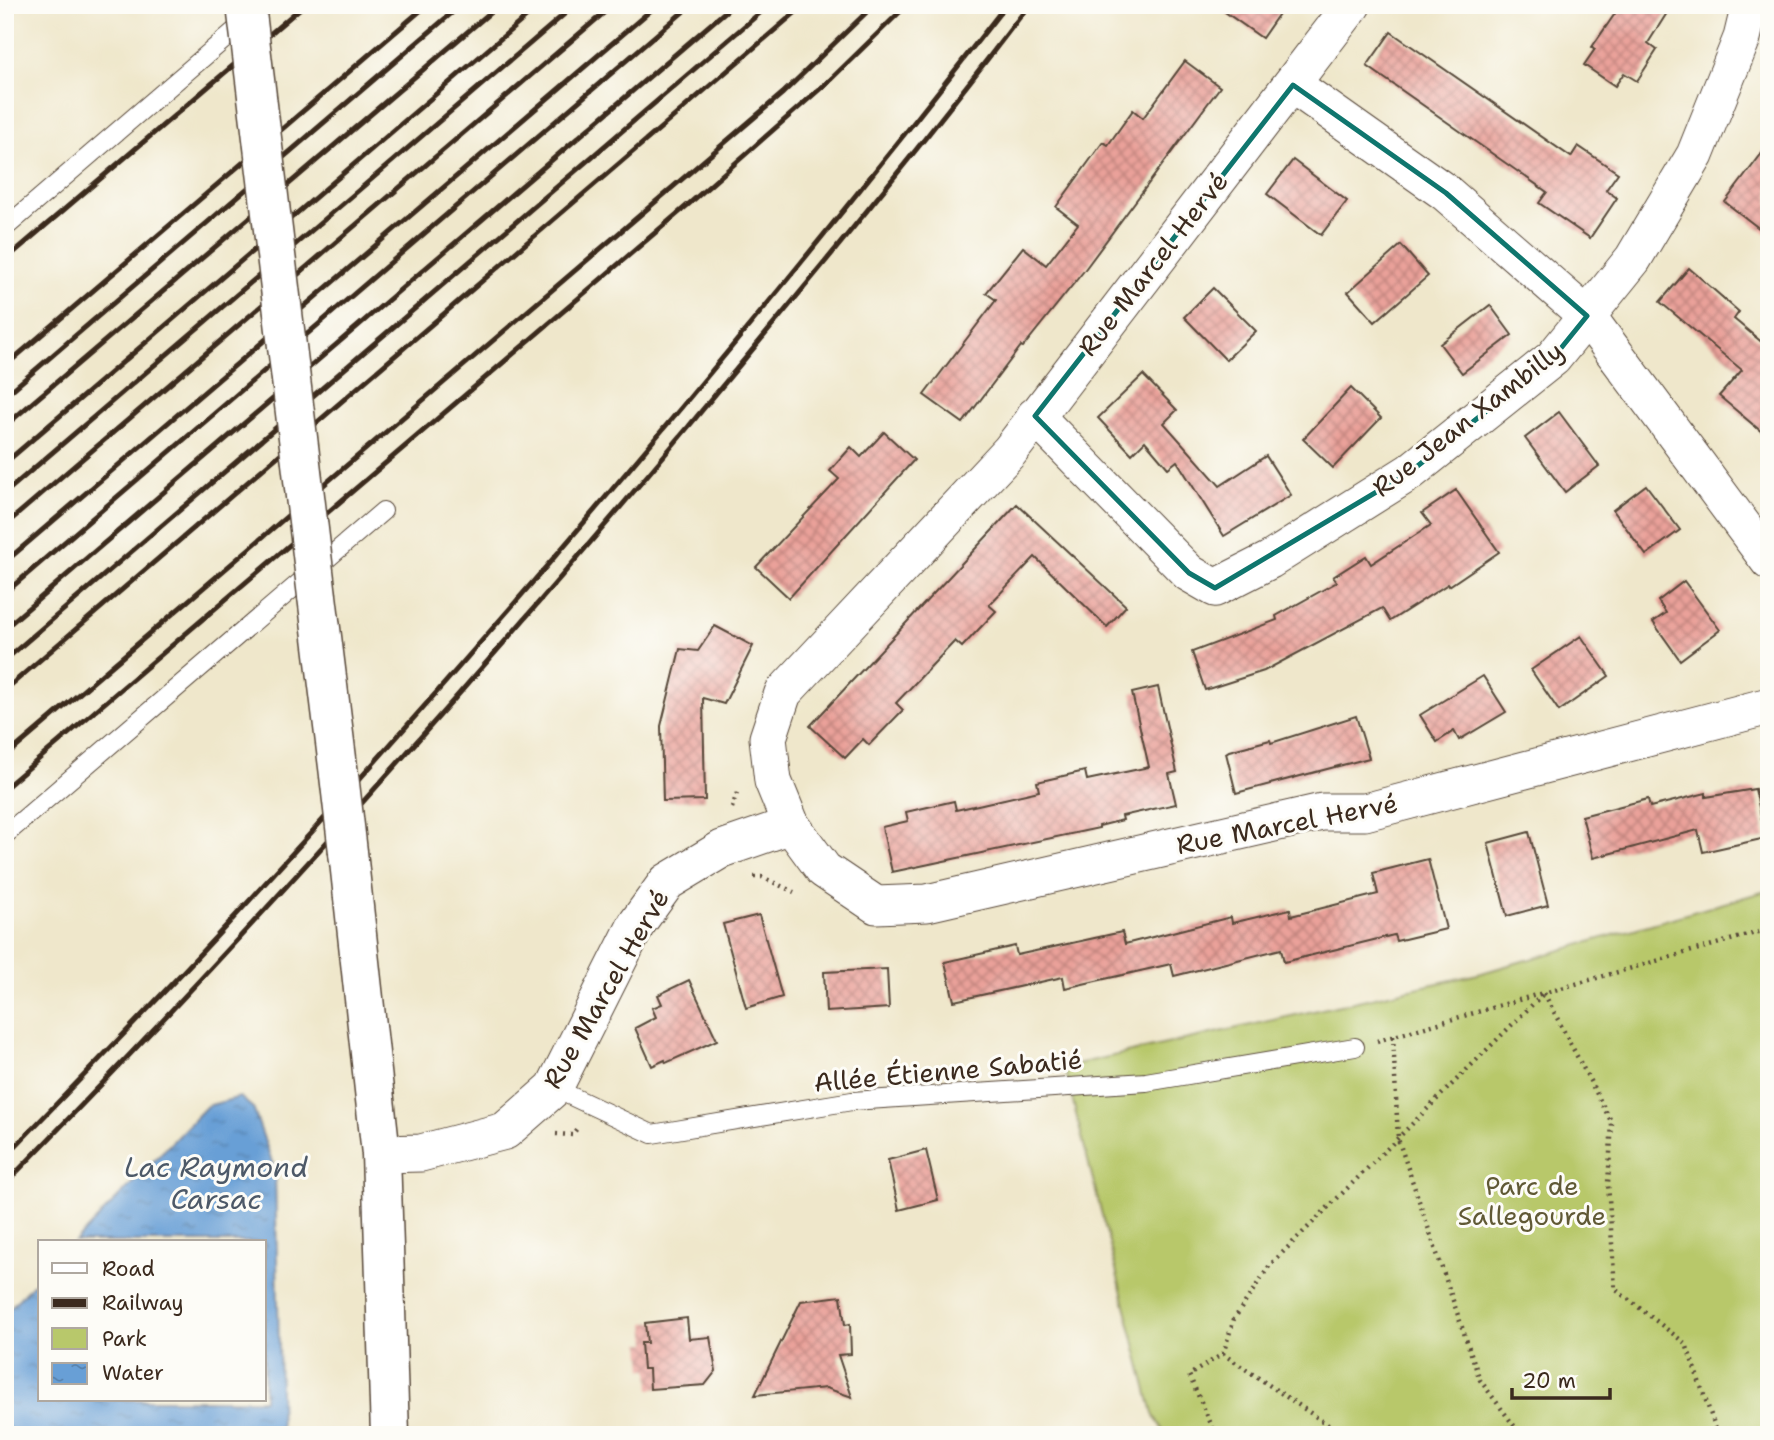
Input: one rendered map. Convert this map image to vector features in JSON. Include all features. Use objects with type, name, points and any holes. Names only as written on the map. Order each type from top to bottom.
[{"type":"street","points":[[246,5],[339,775],[381,1154],[390,1435]]},
{"type":"street","name":"Rue Marcel Hervé","points":[[1352,5],[1010,450],[783,693],[768,738],[773,781],[791,825],[824,870],[876,905],[927,903],[1322,812],[1365,812],[1769,706]]},
{"type":"street","name":"Rue Jean Xambilly","points":[[1035,416],[1189,573],[1215,588],[1270,560],[1410,472],[1553,358],[1633,258],[1695,155],[1742,38],[1750,5]]},
{"type":"street","points":[[1293,85],[1446,193],[1587,316],[1769,561]]},
{"type":"street","name":"Rue Marcel Hervé","points":[[381,1154],[421,1153],[505,1131],[554,1088],[636,925],[667,881],[722,849],[791,825]]},
{"type":"lane","points":[[5,228],[264,5]]},
{"type":"lane","points":[[5,835],[383,511]]},
{"type":"lane","name":"Allée Étienne Sabatié","points":[[554,1088],[652,1134],[852,1101],[1146,1082],[1355,1047]]},
{"type":"path","points":[[1355,1047],[1769,929]]},
{"type":"path","points":[[1216,1435],[1189,1375],[1223,1354],[1234,1319],[1270,1265],[1544,993]]},
{"type":"path","points":[[1544,993],[1612,1124],[1608,1183],[1615,1289],[1686,1344],[1718,1435]]},
{"type":"path","points":[[1393,1036],[1398,1139],[1480,1380],[1521,1435]]},
{"type":"path","points":[[1223,1354],[1343,1435]]},
{"type":"highlighted area","points":[[1293,85],[1446,193],[1587,316],[1553,358],[1410,472],[1215,588],[1189,573],[1035,416]]},
{"type":"green space","name":"Parc de Sallegourde","points":[[1769,890],[1769,1435],[1166,1435],[1153,1414],[1064,1067],[1478,974]]},
{"type":"water","name":"Lac Raymond Carsac","points":[[240,1097],[253,1108],[275,1170],[281,1435],[5,1435],[5,1313],[38,1279],[38,1402],[266,1402],[266,1240],[77,1240],[207,1106]]},
{"type":"building","points":[[1215,5],[1285,5],[1262,38]]},
{"type":"building","points":[[1621,5],[1672,5],[1648,43],[1657,50],[1637,81],[1624,73],[1615,86],[1584,65],[1595,49],[1592,47]]},
{"type":"building","points":[[1391,32],[1571,157],[1578,146],[1618,173],[1606,190],[1617,198],[1590,238],[1539,203],[1547,192],[1367,66]]},
{"type":"building","points":[[1185,61],[1220,87],[1083,272],[1023,347],[1021,346],[963,423],[924,395],[996,300],[986,293],[1023,247],[1046,265],[1078,224],[1056,207],[1103,142],[1108,145],[1133,110],[1143,118]]},
{"type":"building","points":[[1769,144],[1769,236],[1725,202]]},
{"type":"building","points":[[1293,160],[1347,201],[1321,235],[1267,194]]},
{"type":"building","points":[[1401,245],[1428,276],[1375,322],[1348,292]]},
{"type":"building","points":[[1689,268],[1739,312],[1734,319],[1764,344],[1769,338],[1769,438],[1719,396],[1742,370],[1660,302]]},
{"type":"building","points":[[1213,288],[1256,331],[1226,360],[1184,317]]},
{"type":"building","points":[[1490,305],[1512,335],[1462,373],[1440,344]]},
{"type":"building","points":[[1143,375],[1177,410],[1164,423],[1220,486],[1266,456],[1291,495],[1224,536],[1177,461],[1168,468],[1145,441],[1132,454],[1098,418]]},
{"type":"building","points":[[1351,388],[1381,418],[1333,468],[1303,439]]},
{"type":"building","points":[[1559,412],[1599,466],[1565,492],[1525,438]]},
{"type":"building","points":[[884,432],[914,460],[789,598],[756,567],[839,479],[830,471],[851,447],[861,457]]},
{"type":"building","points":[[1646,485],[1680,530],[1646,555],[1613,510]]},
{"type":"building","points":[[1456,490],[1499,552],[1390,621],[1382,608],[1264,671],[1205,690],[1192,652],[1277,620],[1276,616],[1337,582],[1333,577],[1366,556],[1371,564],[1431,525],[1422,513]]},
{"type":"building","points":[[1017,504],[1126,606],[1107,627],[1035,557],[989,605],[996,611],[962,647],[955,641],[896,703],[903,710],[869,745],[863,739],[845,758],[810,726]]},
{"type":"building","points":[[1684,581],[1720,630],[1680,660],[1653,622],[1666,613],[1658,601]]},
{"type":"building","points":[[715,626],[753,646],[724,704],[703,698],[705,800],[663,801],[661,726],[680,649],[698,651]]},
{"type":"building","points":[[1581,636],[1609,676],[1559,711],[1531,670]]},
{"type":"building","points":[[1483,676],[1506,712],[1459,740],[1454,731],[1437,742],[1420,715]]},
{"type":"building","points":[[1158,687],[1177,772],[1169,774],[1176,804],[1122,816],[1123,820],[1099,828],[892,872],[882,827],[908,821],[906,812],[954,801],[956,810],[1039,791],[1037,782],[1085,771],[1087,780],[1149,767],[1132,693]]},
{"type":"building","points":[[1356,716],[1369,758],[1236,793],[1226,753],[1229,751],[1270,740],[1271,743]]},
{"type":"building","points":[[1755,789],[1766,838],[1703,852],[1698,830],[1593,858],[1582,816],[1648,799],[1650,807],[1706,793],[1706,797]]},
{"type":"building","points":[[1529,832],[1548,905],[1507,916],[1488,843]]},
{"type":"building","points":[[1428,859],[1446,929],[1396,941],[1394,935],[1284,962],[1281,949],[1174,976],[1171,964],[1065,988],[1063,977],[954,1001],[945,962],[1015,946],[1017,955],[1122,932],[1125,944],[1231,917],[1232,923],[1290,909],[1291,916],[1378,894],[1373,873]]},
{"type":"building","points":[[759,915],[782,997],[746,1008],[723,924]]},
{"type":"building","points":[[887,969],[889,1008],[826,1012],[824,972]]},
{"type":"building","points":[[689,980],[717,1040],[666,1063],[665,1060],[652,1066],[635,1028],[656,1017],[652,1008],[662,1004],[658,995]]},
{"type":"building","points":[[926,1150],[938,1200],[899,1210],[888,1160]]},
{"type":"building","points":[[841,1296],[845,1325],[850,1324],[851,1354],[838,1355],[852,1397],[826,1388],[755,1395],[801,1301]]},
{"type":"building","points":[[687,1318],[689,1339],[710,1337],[716,1371],[705,1385],[650,1389],[649,1369],[643,1369],[641,1343],[647,1343],[645,1323]]},
{"type":"railway","points":[[5,260],[304,5]]},
{"type":"railway","points":[[5,366],[427,5]]},
{"type":"railway","points":[[5,396],[461,5]]},
{"type":"railway","points":[[5,426],[499,5]]},
{"type":"railway","points":[[5,463],[540,5]]},
{"type":"railway","points":[[5,493],[575,5]]},
{"type":"railway","points":[[5,525],[613,5]]},
{"type":"railway","points":[[5,562],[657,5]]},
{"type":"railway","points":[[5,593],[691,5]]},
{"type":"railway","points":[[5,628],[733,5]]},
{"type":"railway","points":[[5,660],[769,5]]},
{"type":"railway","points":[[5,690],[804,5]]},
{"type":"railway","points":[[5,757],[783,93],[874,5]]},
{"type":"railway","points":[[5,788],[690,203],[830,80],[907,5]]},
{"type":"railway","points":[[5,1157],[238,913],[535,580],[727,353],[1006,5]]},
{"type":"railway","points":[[5,1184],[268,906],[523,620],[818,270],[1029,5]]}]
